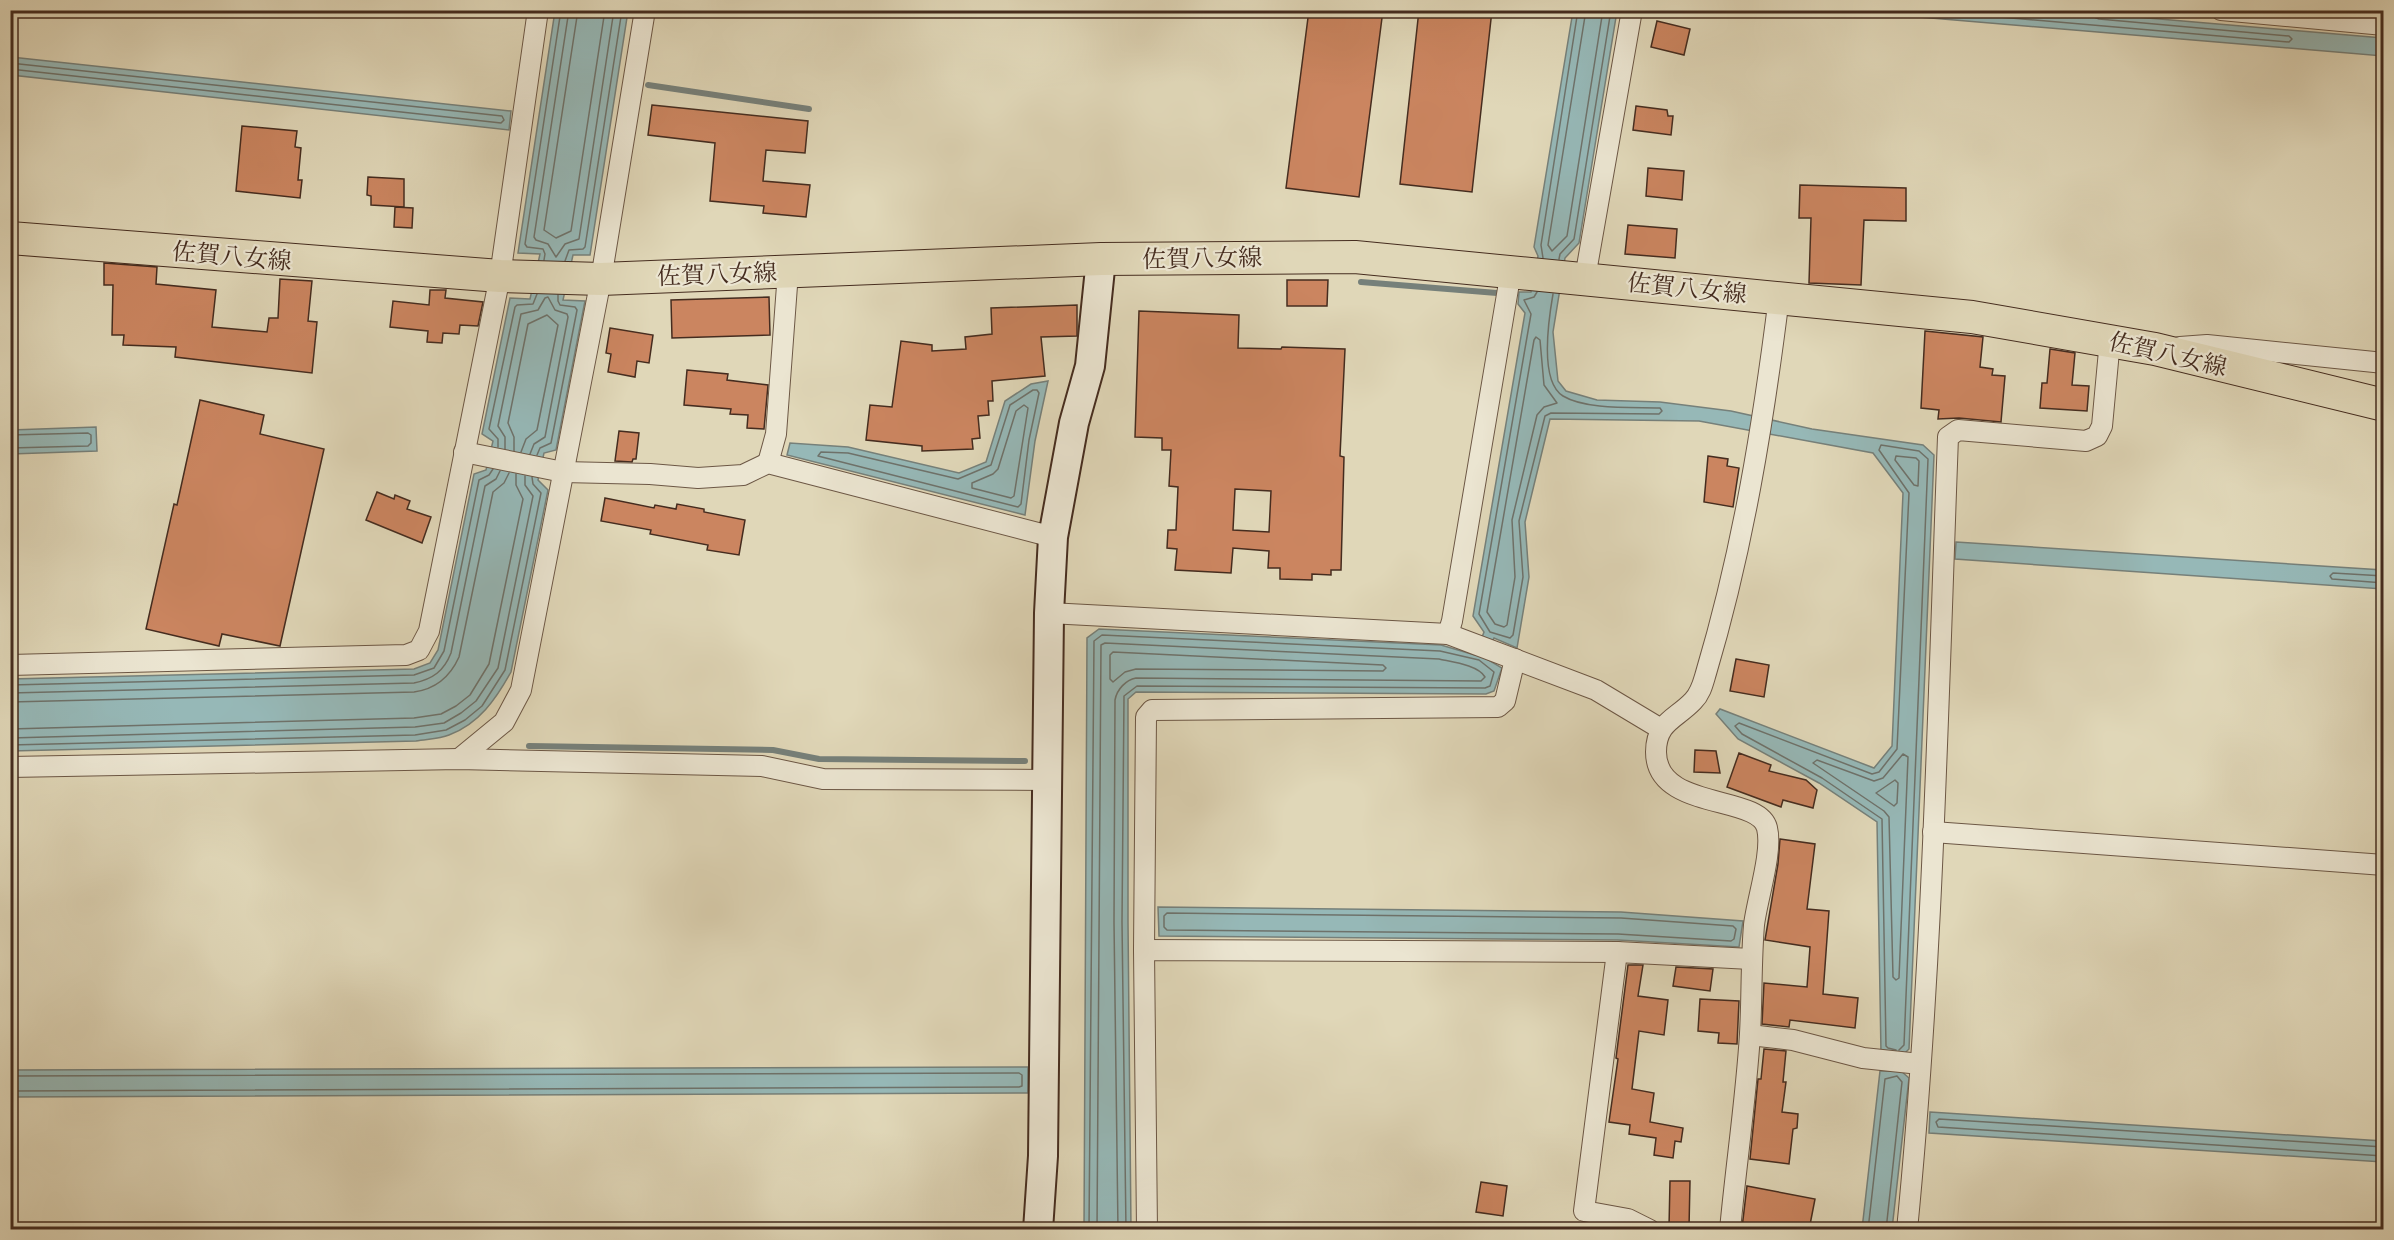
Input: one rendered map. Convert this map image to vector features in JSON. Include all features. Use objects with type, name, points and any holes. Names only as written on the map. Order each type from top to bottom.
[{"type":"main road","name":"佐賀八女線","points":[[10,238],[514,277],[587,278],[788,272],[1101,259],[1355,257],[1972,317],[2155,349],[2384,405]]},
{"type":"street","points":[[10,664],[406,655],[420,650],[429,632],[464,452],[514,277],[538,10]]},
{"type":"street","points":[[459,759],[504,722],[521,690],[563,472],[587,278],[645,10]]},
{"type":"street","points":[[1576,277],[1632,10]]},
{"type":"street","points":[[2221,10],[2384,25]]},
{"type":"street","points":[[1038,1230],[1043,1156],[1049,613],[1053,537],[1074,423],[1090,366],[1101,259]]},
{"type":"street","points":[[768,463],[776,434],[788,272]]},
{"type":"street","points":[[1448,634],[1520,272]]},
{"type":"street","points":[[1730,1230],[1750,1035],[1751,959],[1769,840],[1767,825],[1755,814],[1687,792],[1665,780],[1657,762],[1656,750],[1661,729],[1694,700],[1701,689],[1723,615],[1761,435],[1779,297]]},
{"type":"street","points":[[1907,1230],[1916,1135],[1905,1063],[1933,832],[1948,437],[1958,430],[2086,441],[2097,436],[2102,426],[2110,340]]},
{"type":"street","points":[[2155,349],[2207,345],[2384,363]]},
{"type":"street","points":[[464,452],[563,472],[650,474],[698,478],[743,475],[768,463],[1053,537]]},
{"type":"street","points":[[1049,613],[1448,634],[1596,690],[1661,729]]},
{"type":"street","points":[[1147,1230],[1144,950],[1146,717],[1152,710],[1498,706],[1505,701],[1515,659]]},
{"type":"street","points":[[10,767],[459,759],[762,766],[823,779],[1047,780]]},
{"type":"street","points":[[1933,832],[2384,865]]},
{"type":"street","points":[[1144,950],[1617,952],[1751,959]]},
{"type":"street","points":[[1617,952],[1584,1211],[1628,1219],[1650,1230]]},
{"type":"street","points":[[1750,1035],[1793,1040],[1863,1058],[1905,1063]]},
{"type":"water","points":[[555,11],[628,11],[590,255],[573,255],[563,300],[585,301],[556,450],[544,453],[538,480],[548,490],[511,672],[493,701],[486,710],[460,730],[441,737],[416,741],[11,751],[10,679],[414,669],[430,663],[438,650],[474,474],[486,470],[493,441],[482,434],[510,298],[530,299],[540,254],[518,253]]},
{"type":"water","points":[[1573,11],[1617,11],[1579,243],[1565,258],[1553,332],[1558,381],[1566,391],[1597,400],[1660,402],[1731,411],[1812,429],[1923,445],[1934,455],[1909,1049],[1902,1056],[1901,1071],[1909,1078],[1892,1229],[1862,1229],[1880,1071],[1894,1071],[1881,1053],[1877,822],[1819,783],[1738,739],[1716,714],[1720,709],[1874,768],[1892,746],[1903,493],[1873,453],[1699,421],[1550,419],[1525,522],[1529,577],[1517,648],[1494,638],[1485,658],[1502,668],[1494,691],[1486,694],[1136,692],[1128,699],[1131,1229],[1084,1230],[1087,638],[1099,629],[1441,645],[1475,655],[1484,632],[1473,616],[1525,313],[1518,304],[1519,292],[1531,292],[1538,256],[1534,247]]},
{"type":"water","points":[[1848,11],[2066,11],[2383,38],[2383,56]]},
{"type":"water","points":[[11,57],[511,111],[509,130],[11,75]]},
{"type":"water","points":[[1048,381],[1035,441],[1025,515],[787,455],[790,443],[848,447],[959,473],[986,462],[1005,401],[1031,384]]},
{"type":"water","points":[[96,427],[97,451],[11,454],[11,430]]},
{"type":"water","points":[[1956,542],[2383,570],[2383,589],[1955,559]]},
{"type":"water","points":[[1158,907],[1621,912],[1743,921],[1739,947],[1618,940],[1159,936]]},
{"type":"water","points":[[1028,1067],[1028,1093],[10,1097],[11,1070]]},
{"type":"water","points":[[1930,1112],[2383,1141],[2383,1162],[1929,1133]]},
{"type":"building","points":[[1309,10],[1383,10],[1359,197],[1286,188]]},
{"type":"building","points":[[1419,10],[1492,10],[1472,192],[1400,184]]},
{"type":"building","points":[[1657,21],[1690,29],[1684,55],[1651,47]]},
{"type":"building","points":[[652,105],[808,121],[805,153],[766,150],[763,181],[810,185],[806,217],[763,213],[764,206],[710,201],[715,143],[648,135]]},
{"type":"building","points":[[1636,106],[1667,110],[1668,116],[1673,116],[1671,135],[1633,130]]},
{"type":"building","points":[[242,126],[297,131],[295,147],[301,148],[298,180],[302,180],[300,198],[236,191]]},
{"type":"building","points":[[1648,168],[1684,171],[1682,200],[1646,196]]},
{"type":"building","points":[[368,177],[404,179],[404,207],[371,205],[371,196],[367,195]]},
{"type":"building","points":[[1800,185],[1906,188],[1906,221],[1864,220],[1861,285],[1809,283],[1811,218],[1799,218]]},
{"type":"building","points":[[395,207],[413,208],[412,228],[394,227]]},
{"type":"building","points":[[1628,225],[1677,229],[1675,258],[1625,254]]},
{"type":"building","points":[[104,263],[157,267],[156,284],[216,290],[212,327],[267,332],[269,318],[278,318],[280,279],[312,281],[308,321],[317,322],[312,373],[175,357],[176,347],[123,345],[124,335],[112,335],[113,285],[104,285]]},
{"type":"building","points":[[1287,280],[1328,280],[1327,306],[1287,306]]},
{"type":"building","points":[[430,290],[446,290],[445,298],[483,302],[478,326],[460,325],[459,334],[443,333],[442,343],[427,342],[428,331],[390,327],[393,301],[429,305]]},
{"type":"building","points":[[769,297],[770,335],[672,338],[671,300]]},
{"type":"building","points":[[1077,305],[1077,336],[1041,337],[1045,376],[992,381],[993,401],[988,401],[989,415],[978,416],[980,438],[972,439],[973,449],[922,451],[922,446],[866,440],[870,405],[892,407],[901,341],[932,345],[932,351],[966,349],[965,337],[992,334],[991,308]]},
{"type":"building","points":[[1139,311],[1239,315],[1238,348],[1345,349],[1340,456],[1344,457],[1341,570],[1331,570],[1331,575],[1312,574],[1312,580],[1280,579],[1280,568],[1268,568],[1269,551],[1233,548],[1231,573],[1175,570],[1177,549],[1167,548],[1168,530],[1176,530],[1178,487],[1169,486],[1171,450],[1162,450],[1162,438],[1135,437]],"holes":[[[1235,489],[1271,491],[1269,532],[1233,530]]]},
{"type":"building","points":[[610,328],[653,335],[649,363],[637,361],[635,377],[608,372],[611,354],[606,353]]},
{"type":"building","points":[[1925,331],[1983,337],[1980,367],[1993,369],[1992,375],[2005,376],[2001,422],[1959,418],[1938,419],[1939,410],[1921,408]]},
{"type":"building","points":[[2050,349],[2075,353],[2072,385],[2089,386],[2087,411],[2040,408],[2042,383],[2047,383]]},
{"type":"building","points":[[687,370],[728,374],[727,380],[768,385],[764,429],[747,428],[748,415],[730,414],[731,409],[684,405]]},
{"type":"building","points":[[200,400],[264,415],[260,434],[324,449],[280,646],[222,634],[219,646],[146,629]]},
{"type":"building","points":[[619,431],[639,433],[636,459],[632,462],[615,461]]},
{"type":"building","points":[[1708,456],[1728,459],[1727,466],[1739,468],[1733,507],[1704,502]]},
{"type":"building","points":[[377,492],[394,499],[395,495],[410,501],[407,509],[431,517],[422,543],[366,520]]},
{"type":"building","points":[[605,498],[654,508],[655,505],[676,509],[677,504],[745,520],[739,555],[707,550],[708,545],[650,534],[651,530],[601,521]]},
{"type":"building","points":[[1736,659],[1769,665],[1764,697],[1730,691]]},
{"type":"building","points":[[1695,750],[1716,751],[1720,773],[1694,772]]},
{"type":"building","points":[[1739,753],[1771,765],[1769,771],[1806,780],[1817,790],[1813,808],[1783,800],[1781,807],[1727,787]]},
{"type":"building","points":[[1780,839],[1815,844],[1807,909],[1829,911],[1823,994],[1858,998],[1855,1028],[1790,1020],[1789,1027],[1762,1024],[1764,983],[1807,987],[1810,947],[1765,940]]},
{"type":"building","points":[[1628,965],[1643,965],[1638,996],[1668,1000],[1664,1035],[1639,1031],[1632,1089],[1654,1093],[1650,1122],[1683,1128],[1681,1142],[1675,1141],[1673,1158],[1654,1155],[1656,1138],[1629,1134],[1630,1125],[1609,1122]]},
{"type":"building","points":[[1676,967],[1713,969],[1710,991],[1673,986]]},
{"type":"building","points":[[1700,999],[1739,1001],[1737,1044],[1718,1043],[1719,1033],[1698,1031]]},
{"type":"building","points":[[1764,1049],[1786,1051],[1783,1082],[1786,1082],[1782,1112],[1798,1114],[1797,1128],[1793,1129],[1789,1164],[1750,1159],[1758,1079],[1761,1079]]},
{"type":"building","points":[[1670,1181],[1690,1181],[1689,1228],[1669,1227]]},
{"type":"building","points":[[1481,1182],[1507,1186],[1503,1216],[1476,1212]]},
{"type":"building","points":[[1747,1186],[1815,1199],[1809,1230],[1742,1228]]},
{"type":"waterway","points":[[648,85],[809,109]]},
{"type":"waterway","points":[[1361,282],[1497,293]]},
{"type":"waterway","points":[[529,746],[773,750],[819,759],[1025,761]]}]
